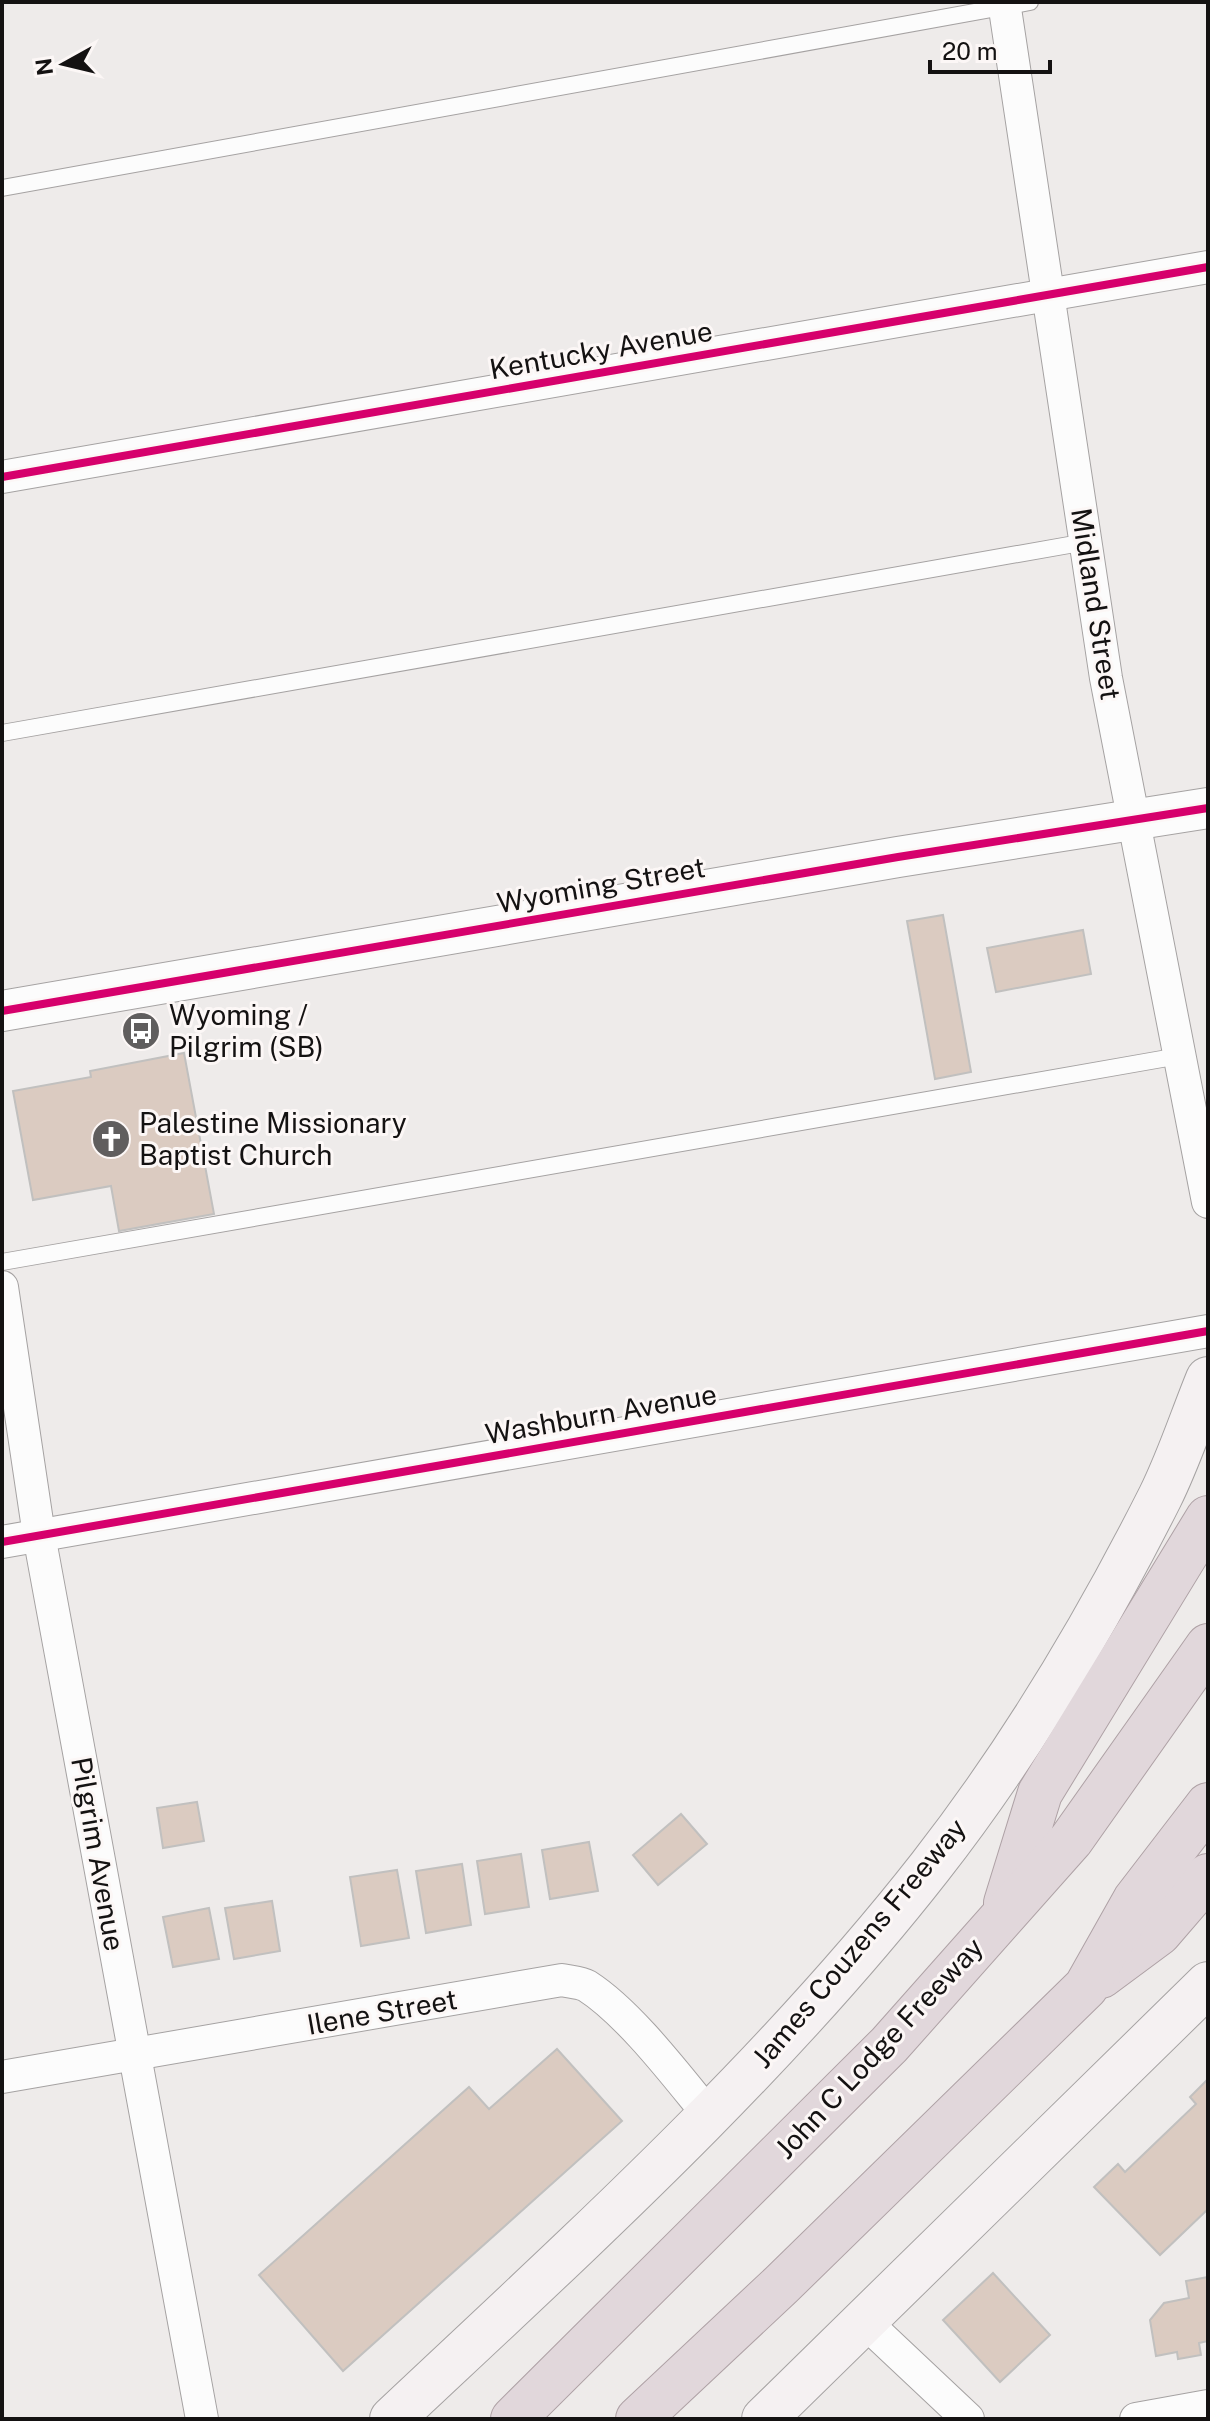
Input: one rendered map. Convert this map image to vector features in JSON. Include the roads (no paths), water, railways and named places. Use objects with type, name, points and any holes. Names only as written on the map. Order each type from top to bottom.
[{"type":"highway","points":[[1003,1914],[1040,1793],[1208,1518]]},
{"type":"highway","name":"John C Lodge Freeway","points":[[513,2419],[889,2045],[1071,1840],[1208,1646]]},
{"type":"highway","points":[[1086,1987],[1135,1900],[1208,1805]]},
{"type":"highway","points":[[638,2419],[781,2285],[1086,1987],[1159,1933],[1208,1876]]},
{"type":"main road","name":"James Couzens Freeway","points":[[392,2419],[708,2114],[843,1970],[930,1866],[996,1775],[1089,1630],[1161,1494],[1208,1379]]},
{"type":"main road","points":[[764,2419],[1208,1984]]},
{"type":"street","name":"Midland Street","points":[[1013,3],[1048,294],[1086,542],[1132,820],[1208,1202]]},
{"type":"street","name":"Kentucky Avenue","points":[[2,477],[1208,267]]},
{"type":"street","name":"Wyoming Street","points":[[2,1011],[1208,808]]},
{"type":"street","name":"Pilgrim Avenue","points":[[2,1287],[39,1535],[202,2419]]},
{"type":"street","name":"Washburn Avenue","points":[[2,1542],[1208,1331]]},
{"type":"street","name":"Ilene Street","points":[[2,2077],[562,1980],[584,1984],[604,2000],[671,2068],[708,2114]]},
{"type":"street","points":[[865,2322],[968,2419]]},
{"type":"street","points":[[1136,2419],[1208,2406]]},
{"type":"lane","points":[[2,188],[1013,3]]},
{"type":"lane","points":[[2,733],[1086,542]]},
{"type":"lane","points":[[2,1262],[1179,1056]]},
{"type":"place","name":"Wyoming / Pilgrim (SB)","points":[[141,1031]]},
{"type":"place","name":"Palestine Missionary Baptist Church","points":[[111,1139]]}]
